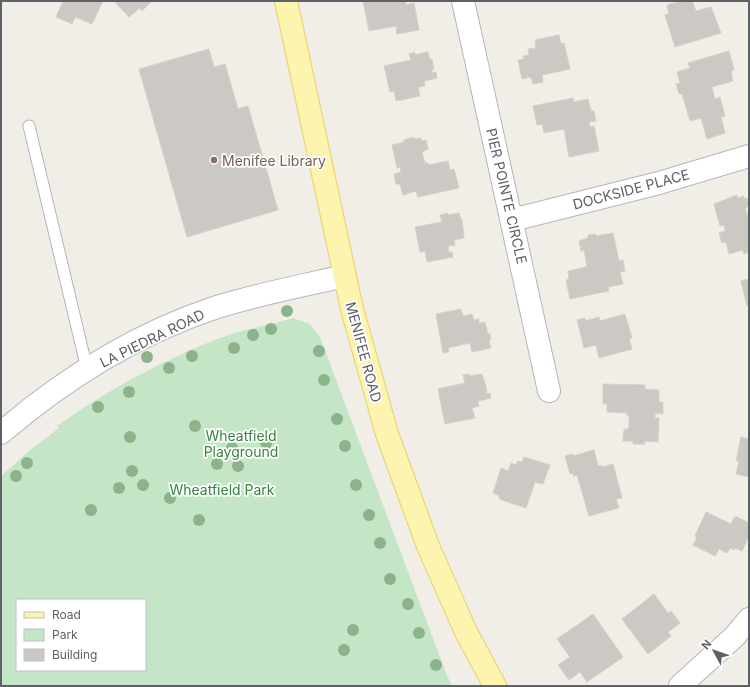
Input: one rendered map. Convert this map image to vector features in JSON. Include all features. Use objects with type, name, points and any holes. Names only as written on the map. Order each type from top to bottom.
[{"type":"main road","name":"MENIFEE ROAD","points":[[286,1],[344,276],[392,449],[428,546],[466,632],[495,686]]},
{"type":"street","name":"PIER POINTE CIRCLE","points":[[463,1],[549,391]]},
{"type":"street","name":"DOCKSIDE PLACE","points":[[512,220],[659,183],[749,156]]},
{"type":"street","name":"LA PIEDRA ROAD","points":[[1,433],[41,400],[87,369],[116,352],[172,325],[216,307],[262,294],[344,276]]},
{"type":"street","points":[[686,684],[735,636],[749,619]]},
{"type":"lane","points":[[29,126],[87,369]]},
{"type":"green space","name":"Wheatfield Park","points":[[293,318],[310,324],[320,337],[452,686],[1,686],[1,476],[30,450],[59,428],[57,426],[96,400],[157,366],[220,338]]},
{"type":"building","points":[[63,1],[103,1],[92,24],[75,17],[72,24],[56,17]]},
{"type":"building","points":[[152,1],[142,11],[140,8],[129,17],[115,2]]},
{"type":"building","points":[[363,1],[406,1],[406,5],[414,3],[419,30],[397,34],[396,26],[369,31]]},
{"type":"building","points":[[681,1],[692,1],[696,11],[711,7],[721,33],[675,47],[665,15],[669,14],[667,5]]},
{"type":"building","points":[[559,35],[561,44],[564,43],[570,69],[542,75],[543,82],[533,84],[531,77],[522,79],[518,60],[524,59],[523,56],[529,55],[528,49],[536,48],[535,40]]},
{"type":"building","name":"Menifee Library","points":[[209,49],[214,67],[225,64],[238,109],[248,106],[278,210],[187,237],[139,69]]},
{"type":"building","points":[[729,51],[734,70],[731,71],[733,81],[712,87],[715,99],[720,97],[725,116],[721,117],[725,133],[707,139],[701,118],[690,121],[682,94],[679,94],[676,84],[680,83],[677,72],[690,68],[688,63]]},
{"type":"building","points":[[415,52],[415,55],[428,52],[430,60],[432,59],[434,69],[432,69],[432,73],[436,72],[437,78],[424,81],[425,86],[418,87],[420,96],[396,101],[394,91],[390,92],[384,66],[411,60],[409,54]]},
{"type":"building","points":[[573,98],[574,102],[588,99],[591,111],[594,111],[596,121],[589,122],[590,127],[594,126],[599,151],[569,157],[564,129],[544,133],[542,124],[537,125],[533,106]]},
{"type":"building","points":[[414,137],[415,139],[421,138],[422,141],[426,140],[428,149],[422,152],[425,163],[428,163],[429,165],[448,161],[450,170],[454,169],[459,188],[418,197],[416,191],[403,195],[400,184],[396,184],[394,174],[401,172],[400,167],[397,168],[392,145],[404,142],[404,140]]},
{"type":"building","points":[[737,195],[738,198],[744,196],[744,199],[747,198],[749,205],[745,209],[749,220],[749,252],[744,254],[743,250],[729,254],[726,242],[722,243],[719,233],[725,231],[724,225],[720,226],[714,204]]},
{"type":"building","points":[[448,213],[448,215],[459,213],[461,220],[462,219],[464,238],[454,240],[455,245],[448,246],[449,253],[452,252],[453,257],[427,262],[425,251],[420,252],[415,227],[442,222],[440,215]]},
{"type":"building","points":[[613,233],[619,261],[623,260],[625,271],[620,272],[623,284],[608,287],[609,291],[570,299],[566,280],[569,279],[568,271],[587,267],[584,250],[581,251],[579,241],[588,238],[588,235],[596,234],[596,236]]},
{"type":"building","points":[[749,279],[749,305],[747,306],[741,281]]},
{"type":"building","points":[[461,309],[463,316],[472,314],[474,320],[479,319],[479,323],[485,322],[488,334],[490,334],[491,339],[489,340],[491,348],[472,352],[470,343],[448,348],[449,352],[443,353],[436,314]]},
{"type":"building","points":[[625,314],[632,338],[629,339],[632,349],[599,358],[596,345],[584,348],[577,320],[585,318],[585,321],[599,317],[600,321]]},
{"type":"building","points":[[469,374],[469,376],[482,374],[487,390],[486,394],[490,393],[491,398],[478,401],[479,406],[472,408],[475,418],[445,424],[438,389],[465,383],[463,375]]},
{"type":"building","points":[[603,384],[645,385],[645,389],[659,390],[659,402],[663,402],[663,414],[655,413],[655,418],[659,418],[658,442],[644,441],[645,444],[633,444],[633,441],[623,441],[624,430],[629,428],[628,413],[607,412],[607,404],[603,403]]},
{"type":"building","points":[[741,437],[749,439],[749,477],[736,474],[739,461],[736,461]]},
{"type":"building","points":[[594,450],[598,466],[601,465],[602,467],[613,464],[622,498],[616,499],[619,508],[589,516],[577,475],[573,476],[573,473],[570,474],[565,456],[573,454],[573,456]]},
{"type":"building","points":[[524,457],[550,465],[543,484],[535,482],[526,508],[499,499],[500,496],[493,493],[501,468],[508,471],[511,463],[516,465],[518,461],[522,462]]},
{"type":"building","points":[[706,512],[731,524],[735,516],[749,523],[749,536],[742,551],[735,548],[734,550],[730,548],[727,553],[719,549],[715,556],[693,545],[697,537],[695,536]]},
{"type":"building","points":[[654,594],[668,613],[671,611],[680,623],[668,632],[671,636],[648,654],[622,619]]},
{"type":"building","points":[[593,614],[623,657],[587,682],[580,672],[569,680],[558,665],[570,657],[557,639]]},
{"type":"place","name":"Menifee Library","points":[[214,160]]},
{"type":"park label","name":"Wheatfield Playground","points":[[241,444]]}]
